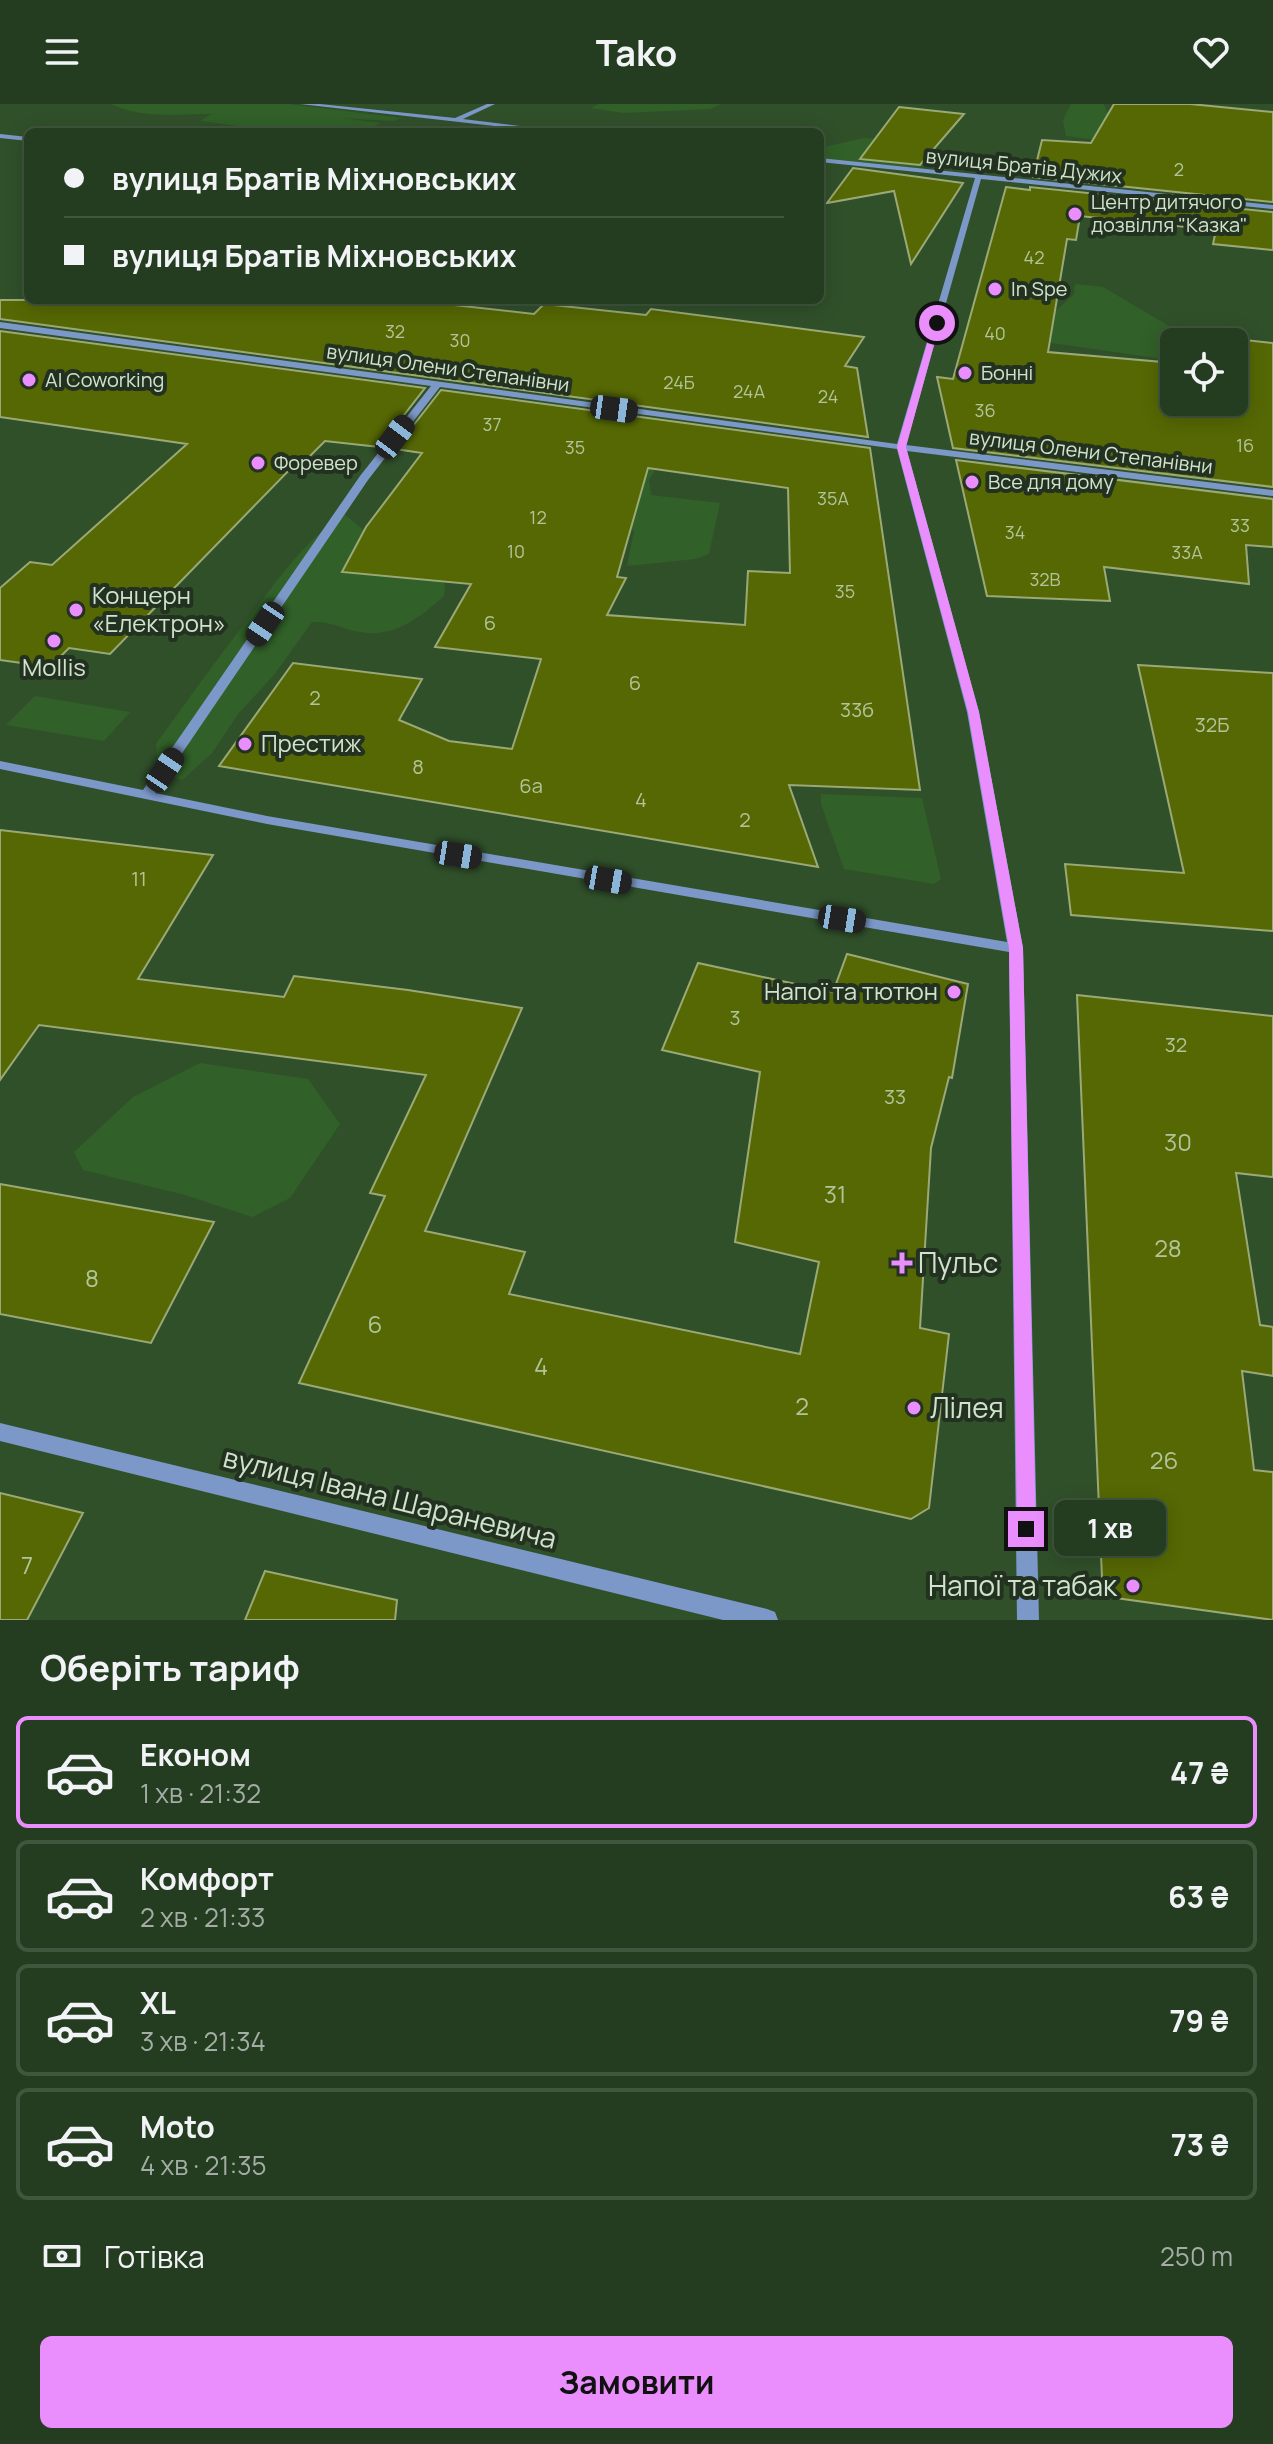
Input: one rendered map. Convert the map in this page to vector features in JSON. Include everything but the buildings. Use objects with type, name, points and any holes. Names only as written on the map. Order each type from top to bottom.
[{"type":"street","points":[[303,104],[522,128]]},
{"type":"street","points":[[456,120],[492,104]]},
{"type":"street","points":[[0,136],[24,139]]},
{"type":"street","name":"вулиця Братів Дужих","points":[[824,160],[1273,207]]},
{"type":"street","points":[[978,178],[901,447],[973,712],[1016,948],[1028,1620]]},
{"type":"street","name":"вулиця Олени Степанівни","points":[[0,325],[901,447],[1273,493]]},
{"type":"street","points":[[146,796],[364,478],[437,385]]},
{"type":"street","points":[[0,765],[429,850],[1016,948]]},
{"type":"street","name":"вулиця Івана Шараневича","points":[[0,1432],[767,1620]]},
{"type":"green space","points":[[111,104],[288,104],[402,118],[393,121],[339,118],[381,123],[367,128],[252,128],[200,121],[211,114],[148,114]]},
{"type":"green space","points":[[599,104],[722,104],[710,109],[624,113],[590,108]]},
{"type":"green space","points":[[1071,104],[1104,104],[1111,121],[1184,151],[1066,136],[1063,120]]},
{"type":"green space","points":[[864,138],[901,141],[931,148],[937,157],[930,165],[918,168],[824,158],[824,147]]},
{"type":"green space","points":[[1075,284],[1103,287],[1175,328],[1160,328],[1160,359],[1037,341],[1045,321],[1074,294]]},
{"type":"green space","points":[[660,462],[649,480],[651,495],[720,503],[709,554],[696,559],[627,566],[634,531],[616,511],[461,481]]},
{"type":"green space","points":[[344,514],[365,531],[447,554],[444,596],[404,626],[381,633],[312,622],[274,675],[238,714],[212,753],[182,780],[158,771],[156,744],[190,697],[292,562]]},
{"type":"green space","points":[[35,696],[130,712],[104,741],[6,725]]},
{"type":"green space","points":[[821,794],[922,798],[941,879],[934,884],[844,869],[821,804]]},
{"type":"green space","points":[[200,1063],[308,1079],[340,1124],[290,1198],[252,1217],[185,1195],[83,1170],[74,1152],[133,1097]]},
{"type":"place","name":"Центр дитячого дозвілля \"Казка\"","points":[[1075,214]]},
{"type":"place","name":"In Spe","points":[[995,289]]},
{"type":"place","name":"Бонні","points":[[965,373]]},
{"type":"place","name":"AI Coworking","points":[[29,380]]},
{"type":"place","name":"Форевер","points":[[258,463]]},
{"type":"place","name":"Все для дому","points":[[972,482]]},
{"type":"place","name":"Концерн «Електрон»","points":[[76,610]]},
{"type":"place","name":"Mollis","points":[[54,641]]},
{"type":"place","name":"Престиж","points":[[245,744]]},
{"type":"place","name":"Напої та тютюн","points":[[954,992]]},
{"type":"place","name":"Пульс","points":[[902,1263]]},
{"type":"place","name":"Лілея","points":[[914,1408]]},
{"type":"place","name":"Напої та табак","points":[[1133,1586]]},
{"type":"route","points":[[937,323],[901,447],[973,712],[1016,948],[1026,1529]]}]
